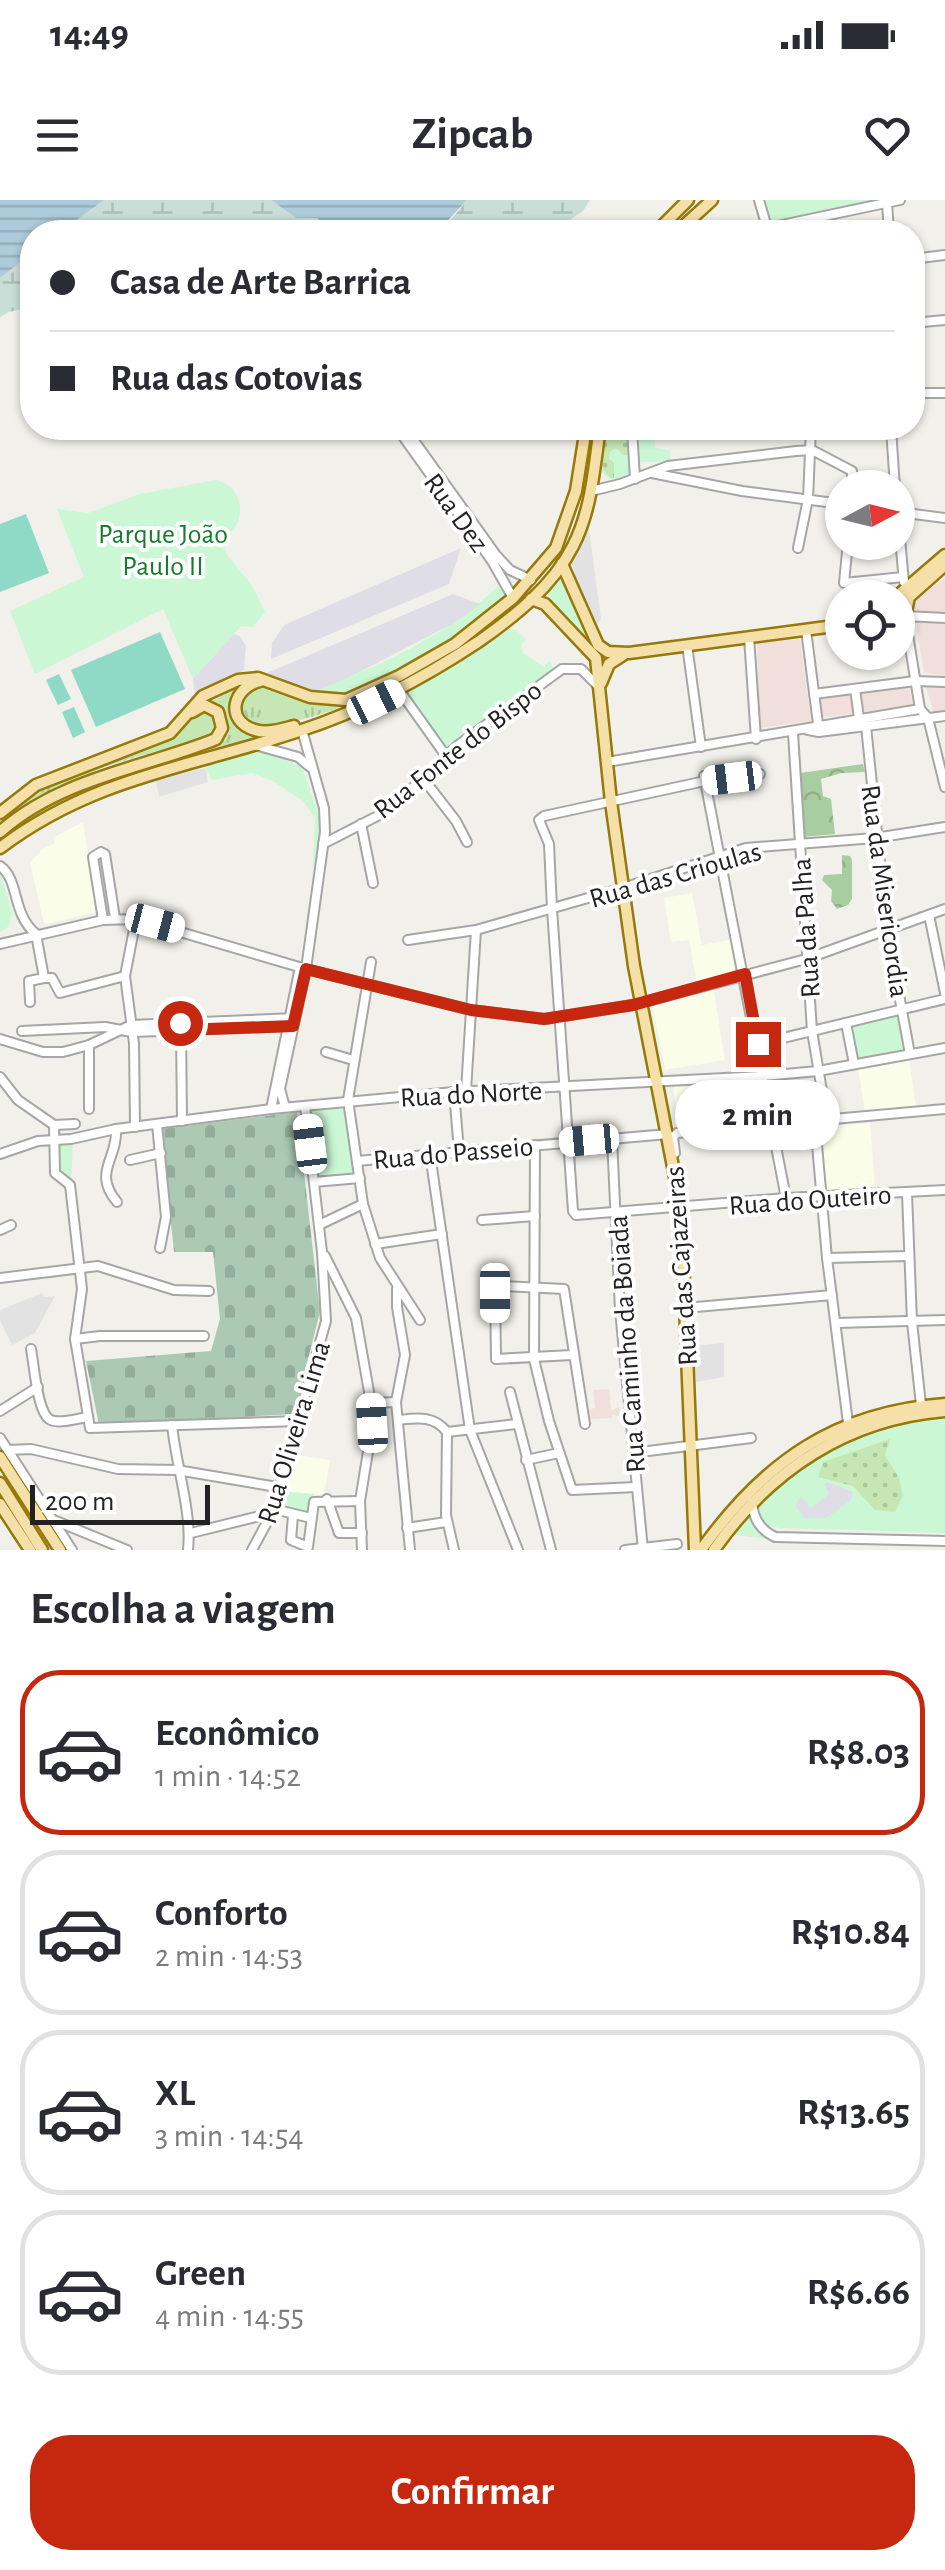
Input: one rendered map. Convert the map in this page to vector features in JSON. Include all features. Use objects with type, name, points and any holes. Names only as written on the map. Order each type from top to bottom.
[{"type":"main road","points":[[668,220],[688,200]]},
{"type":"main road","points":[[690,220],[712,200]]},
{"type":"main road","points":[[184,720],[203,696],[254,677],[318,699],[352,699],[455,644],[531,580],[562,534],[576,491],[584,440]]},
{"type":"main road","points":[[0,848],[38,822],[110,786],[344,715],[399,690],[490,634],[531,600],[562,564],[579,533],[591,491],[598,440]]},
{"type":"main road","points":[[915,591],[938,570],[945,555]]},
{"type":"main road","points":[[562,564],[598,645],[608,652],[629,653],[825,627]]},
{"type":"main road","points":[[912,580],[938,570]]},
{"type":"main road","name":"Rua das Cajazeiras","points":[[531,600],[545,604],[595,654],[611,802],[637,980],[681,1208],[698,1550]]},
{"type":"main road","points":[[600,693],[606,666],[629,653]]},
{"type":"main road","points":[[276,684],[257,681],[240,692],[235,709],[246,726],[270,732],[344,715]]},
{"type":"main road","points":[[0,813],[36,785],[159,738],[197,708],[210,706],[220,715],[221,733],[213,741],[74,788],[0,832]]},
{"type":"main road","points":[[808,1454],[874,1420],[921,1406],[945,1407]]},
{"type":"main road","points":[[698,1550],[736,1505],[796,1451],[848,1424],[945,1407]]},
{"type":"main road","points":[[714,1550],[752,1502],[808,1454],[847,1431],[848,1424]]},
{"type":"main road","points":[[2,1453],[45,1514],[60,1550]]},
{"type":"main road","points":[[0,1483],[4,1507],[30,1550]]},
{"type":"main road","points":[[4,1507],[42,1550]]},
{"type":"street","points":[[818,220],[900,200]]},
{"type":"street","points":[[887,203],[888,220]]},
{"type":"street","name":"Rua Dez","points":[[406,440],[492,561],[513,598]]},
{"type":"street","name":"Rua Dez","points":[[415,440],[496,554],[510,570],[531,580]]},
{"type":"street","points":[[633,440],[636,479]]},
{"type":"street","points":[[798,548],[808,500],[812,440]]},
{"type":"street","points":[[892,440],[894,470]]},
{"type":"street","points":[[591,491],[675,465],[812,450],[850,470]]},
{"type":"street","points":[[594,469],[611,485]]},
{"type":"street","points":[[652,473],[825,502]]},
{"type":"street","points":[[915,516],[945,518]]},
{"type":"street","points":[[915,617],[945,618]]},
{"type":"street","points":[[806,630],[818,724]]},
{"type":"street","points":[[749,637],[756,739]]},
{"type":"street","points":[[688,645],[700,747]]},
{"type":"street","name":"Rua Fonte do Bispo","points":[[323,844],[396,804],[446,756],[562,669],[584,671],[600,693]]},
{"type":"street","points":[[913,670],[920,709],[928,718],[945,786]]},
{"type":"street","points":[[814,694],[915,681],[945,682]]},
{"type":"street","points":[[855,689],[859,718]]},
{"type":"street","points":[[399,690],[446,756]]},
{"type":"street","points":[[607,762],[920,709]]},
{"type":"street","points":[[808,730],[819,732],[945,716]]},
{"type":"street","name":"Rua da Misericordia","points":[[866,726],[887,930],[910,1054]]},
{"type":"street","points":[[302,730],[336,837]]},
{"type":"street","name":"Rua da Palha","points":[[793,733],[812,1031],[827,1121]]},
{"type":"street","points":[[254,745],[298,758],[312,770]]},
{"type":"street","points":[[566,1142],[550,844],[539,820],[705,778],[760,774]]},
{"type":"street","points":[[422,778],[456,820],[468,842]]},
{"type":"street","points":[[705,778],[786,1198]]},
{"type":"street","points":[[270,1109],[306,954],[323,844],[324,808]]},
{"type":"street","name":"Rua Fonte do Bispo","points":[[360,824],[373,883]]},
{"type":"street","name":"Rua das Crioulas","points":[[408,940],[476,930],[746,848],[876,838],[945,827]]},
{"type":"street","points":[[102,920],[93,857],[101,852],[115,918]]},
{"type":"street","points":[[0,866],[9,875],[23,923],[36,934],[44,978]]},
{"type":"street","points":[[0,944],[102,920],[136,919],[303,968],[471,1010],[525,1018],[558,1018],[633,1005],[806,959],[945,909]]},
{"type":"street","points":[[758,1044],[945,996],[930,914]]},
{"type":"street","points":[[135,1127],[132,1029],[125,976],[136,919]]},
{"type":"street","points":[[466,1091],[476,930]]},
{"type":"street","points":[[371,962],[348,1100],[363,1204],[375,1244],[397,1289],[420,1320]]},
{"type":"street","points":[[30,1002],[29,981],[52,978],[60,994],[125,976]]},
{"type":"street","points":[[0,1039],[54,1053],[132,1029],[291,1022]]},
{"type":"street","points":[[846,1022],[854,1064]]},
{"type":"street","points":[[22,1032],[104,1027],[120,1031]]},
{"type":"street","points":[[180,1027],[182,1121]]},
{"type":"street","points":[[88,1109],[89,1045]]},
{"type":"street","name":"Rua do Norte","points":[[4,1152],[38,1141],[348,1100],[763,1076],[818,1071],[945,1048]]},
{"type":"street","points":[[326,1052],[353,1060]]},
{"type":"street","points":[[52,1064],[54,1053]]},
{"type":"street","points":[[0,1076],[25,1107],[54,1126],[75,1124]]},
{"type":"street","points":[[278,1079],[285,1107]]},
{"type":"street","points":[[454,1092],[459,1151]]},
{"type":"street","name":"Rua Oliveira Lima","points":[[252,1550],[273,1511],[326,1321],[305,1106]]},
{"type":"street","points":[[676,1172],[675,1134],[945,1110]]},
{"type":"street","points":[[816,1122],[827,1258],[848,1424]]},
{"type":"street","points":[[157,1124],[166,1216],[160,1248]]},
{"type":"street","points":[[54,1126],[56,1173],[70,1185],[80,1267],[82,1288],[74,1339],[90,1428],[298,1421]]},
{"type":"street","points":[[116,1130],[106,1166],[109,1192],[117,1202]]},
{"type":"street","name":"Rua do Passeio","points":[[358,1161],[668,1134]]},
{"type":"street","name":"Rua Caminho da Boiada","points":[[612,1139],[620,1310],[643,1549]]},
{"type":"street","points":[[0,1142],[4,1152]]},
{"type":"street","name":"Rua do Outeiro","points":[[566,1142],[574,1214],[945,1190]]},
{"type":"street","points":[[535,1145],[534,1358],[541,1396],[570,1487],[576,1491],[636,1487]]},
{"type":"street","points":[[130,1160],[161,1153]]},
{"type":"street","points":[[430,1154],[470,1430],[518,1550]]},
{"type":"street","points":[[314,1182],[360,1178]]},
{"type":"street","points":[[907,1192],[912,1322],[921,1406]]},
{"type":"street","points":[[319,1225],[363,1204]]},
{"type":"street","points":[[482,1220],[534,1216]]},
{"type":"street","points":[[0,1230],[11,1224]]},
{"type":"street","points":[[375,1244],[442,1234]]},
{"type":"street","points":[[322,1252],[356,1318],[370,1403],[371,1432],[360,1501],[362,1550]]},
{"type":"street","points":[[827,1258],[910,1256]]},
{"type":"street","points":[[0,1278],[106,1267],[174,1290],[209,1291]]},
{"type":"street","points":[[572,1356],[501,1360],[496,1356],[496,1290],[501,1286],[564,1289],[585,1424]]},
{"type":"street","points":[[397,1289],[405,1354],[396,1402],[410,1550]]},
{"type":"street","points":[[685,1308],[832,1295]]},
{"type":"street","points":[[836,1324],[945,1320]]},
{"type":"street","points":[[74,1339],[204,1336]]},
{"type":"street","points":[[31,1349],[38,1387],[50,1420],[88,1417]]},
{"type":"street","points":[[0,1412],[38,1387]]},
{"type":"street","points":[[510,1392],[551,1550]]},
{"type":"street","points":[[370,1403],[396,1402]]},
{"type":"street","points":[[398,1420],[428,1419],[438,1422],[447,1432],[446,1522],[454,1550]]},
{"type":"street","points":[[447,1432],[517,1424]]},
{"type":"street","points":[[172,1426],[191,1532],[188,1550]]},
{"type":"street","points":[[0,1438],[2,1453],[31,1448],[118,1469],[177,1470],[277,1487]]},
{"type":"street","points":[[633,1452],[751,1438]]},
{"type":"street","points":[[526,1460],[559,1452]]},
{"type":"street","points":[[327,1499],[339,1533],[362,1533]]},
{"type":"street","points":[[293,1515],[292,1540],[308,1548],[314,1502],[360,1501]]},
{"type":"street","points":[[752,1502],[762,1529],[775,1537],[945,1540]]},
{"type":"street","points":[[191,1532],[273,1511],[312,1518]]},
{"type":"street","points":[[45,1514],[72,1550]]},
{"type":"street","points":[[45,1514],[127,1550]]},
{"type":"street","points":[[407,1528],[446,1522]]},
{"type":"street","points":[[624,1550],[676,1544]]},
{"type":"shaded area","points":[[0,200],[104,200],[76,220],[20,220],[20,262],[0,278]]},
{"type":"shaded area","points":[[271,200],[467,200],[448,220],[296,218]]},
{"type":"shaded area","points":[[589,530],[601,619],[595,628],[571,560]]},
{"type":"shaded area","points":[[461,548],[449,584],[271,659],[272,643],[284,625]]},
{"type":"shaded area","points":[[945,578],[945,613],[915,611],[915,600]]},
{"type":"shaded area","points":[[453,594],[480,604],[454,623],[348,678],[314,692],[267,673]]},
{"type":"shaded area","points":[[916,621],[945,623],[945,675],[924,673]]},
{"type":"shaded area","points":[[234,634],[246,646],[244,669],[238,676],[195,697],[193,679]]},
{"type":"shaded area","points":[[800,639],[811,721],[759,728],[757,642]]},
{"type":"shaded area","points":[[909,686],[913,705],[821,718],[820,696]]},
{"type":"shaded area","points":[[945,686],[945,711],[934,713],[926,687]]},
{"type":"shaded area","points":[[206,768],[208,782],[159,797],[156,780]]},
{"type":"shaded area","points":[[83,822],[97,912],[44,924],[30,863],[42,849],[54,844],[56,836]]},
{"type":"shaded area","points":[[692,893],[702,945],[734,939],[739,974],[697,984],[689,940],[671,942],[664,898]]},
{"type":"shaded area","points":[[713,986],[725,1060],[665,1070],[652,1001]]},
{"type":"shaded area","points":[[909,1058],[916,1108],[865,1114],[858,1066]]},
{"type":"shaded area","points":[[760,1079],[767,1124],[678,1130],[673,1084]]},
{"type":"shaded area","points":[[870,1123],[875,1187],[825,1190],[819,1127]]},
{"type":"shaded area","points":[[42,1293],[44,1297],[55,1296],[35,1333],[12,1345],[0,1320],[0,1310]]},
{"type":"shaded area","points":[[724,1343],[724,1377],[696,1382],[694,1346]]},
{"type":"shaded area","points":[[609,1389],[611,1411],[619,1407],[620,1417],[612,1414],[612,1418],[591,1419],[590,1409],[595,1408],[593,1390]]},
{"type":"shaded area","points":[[292,1454],[330,1460],[324,1495],[279,1491]]},
{"type":"shaded area","points":[[824,1484],[853,1492],[851,1500],[826,1518],[805,1518],[795,1506],[801,1496],[811,1508],[829,1494]]},
{"type":"green space","points":[[104,200],[271,200],[296,218],[319,220],[76,220]]},
{"type":"green space","points":[[467,200],[590,200],[570,220],[451,220]]},
{"type":"green space","points":[[763,200],[876,200],[790,220],[768,220]]},
{"type":"green space","points":[[20,262],[20,310],[0,317],[0,278]]},
{"type":"green space","points":[[603,440],[629,440],[630,472],[620,480],[608,479],[599,468]]},
{"type":"green space","points":[[605,440],[627,440],[628,455],[616,448],[610,452],[614,478],[601,466]]},
{"type":"green space","points":[[639,440],[655,440],[655,448],[670,450],[671,462],[640,462]]},
{"type":"green space","name":"Parque João Paulo II","points":[[216,480],[228,485],[239,501],[238,521],[223,543],[265,612],[253,627],[241,626],[193,679],[163,609],[35,674],[10,611],[84,577],[57,509],[88,513],[140,494]]},
{"type":"green space","points":[[26,514],[49,573],[0,592],[0,524]]},
{"type":"green space","points":[[562,573],[596,647],[608,659],[600,669],[588,640],[561,616],[547,592]]},
{"type":"green space","points":[[498,586],[505,587],[506,598],[460,634],[399,671],[346,695],[314,692],[435,634]]},
{"type":"green space","points":[[505,628],[516,630],[526,639],[521,645],[523,653],[544,667],[549,661],[554,669],[447,748],[408,697],[407,690]]},
{"type":"green space","points":[[482,629],[468,644],[416,676],[315,716],[265,725],[250,720],[239,710],[241,697],[263,688],[324,703],[346,701]]},
{"type":"green space","points":[[160,632],[185,689],[96,727],[71,670]]},
{"type":"green space","points":[[59,674],[71,699],[58,705],[46,680]]},
{"type":"green space","points":[[237,688],[229,703],[233,720],[269,734],[97,786],[36,817],[0,841],[20,822],[71,792],[131,769],[217,745],[224,736],[225,721],[219,706],[210,702]]},
{"type":"green space","points":[[74,707],[85,732],[73,738],[62,712]]},
{"type":"green space","points":[[204,710],[212,711],[219,728],[213,736],[77,778],[6,820],[25,796],[167,741]]},
{"type":"green space","points":[[256,748],[302,767],[321,821],[317,866],[313,867],[315,818],[303,801],[273,781],[252,773],[211,780],[204,762]]},
{"type":"green space","points":[[863,764],[865,772],[821,779],[823,796],[831,799],[835,834],[803,837],[800,773]]},
{"type":"green space","points":[[842,855],[852,860],[852,899],[837,909],[831,901],[832,890],[822,880],[824,875],[842,874]]},
{"type":"green space","points":[[0,873],[13,914],[8,927],[0,932]]},
{"type":"green space","points":[[899,1015],[903,1051],[857,1058],[849,1026]]},
{"type":"green space","points":[[346,1103],[357,1175],[318,1178],[308,1109]]},
{"type":"green space","points":[[297,1112],[320,1312],[294,1414],[99,1425],[86,1361],[211,1351],[220,1319],[213,1252],[174,1252],[161,1129]]},
{"type":"green space","points":[[73,1142],[71,1181],[58,1169],[57,1144]]},
{"type":"green space","points":[[945,1415],[945,1533],[766,1526],[757,1507],[772,1487],[815,1455],[867,1433]]},
{"type":"green space","points":[[890,1439],[885,1455],[899,1478],[903,1496],[895,1512],[875,1510],[853,1486],[818,1477],[823,1462]]},
{"type":"green space","points":[[279,1491],[314,1494],[310,1515],[276,1507]]},
{"type":"green space","points":[[748,1509],[757,1528],[769,1539],[726,1537]]},
{"type":"route","points":[[180,1023],[180,1030],[293,1026],[306,969],[471,1010],[544,1019],[633,1005],[745,974],[758,1044]]}]
